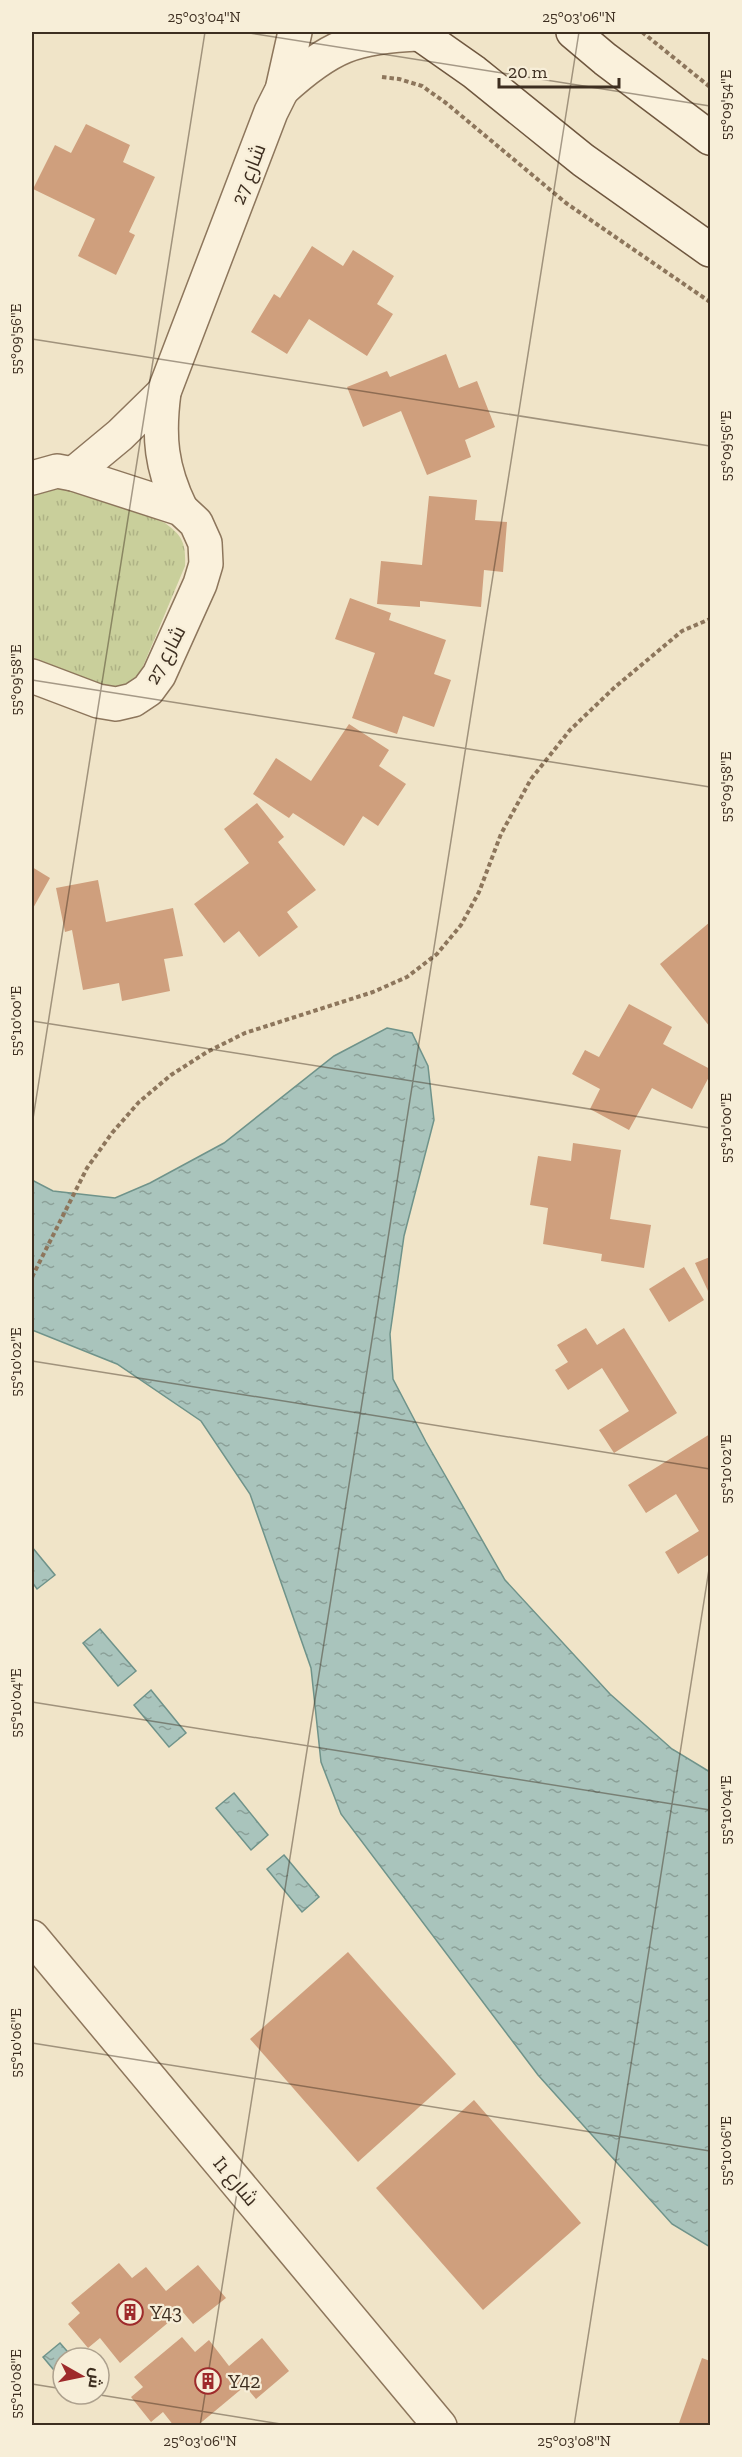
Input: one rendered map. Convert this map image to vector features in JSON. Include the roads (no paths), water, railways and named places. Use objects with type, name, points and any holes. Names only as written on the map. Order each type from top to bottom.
[{"type":"street","name":"شارع 27","points":[[32,676],[98,701],[116,704],[133,700],[148,690],[159,675],[200,584],[207,564],[205,543],[196,524],[181,509],[170,488],[160,441],[164,392],[271,112],[282,90],[295,32]]},
{"type":"street","points":[[573,32],[614,66],[711,138]]},
{"type":"street","name":"شارع 27","points":[[282,90],[310,64],[345,45],[382,35],[419,33]]},
{"type":"street","points":[[419,33],[474,72],[583,160],[711,250]]},
{"type":"street","name":"شارع 27","points":[[73,474],[120,435],[164,392]]},
{"type":"street","points":[[32,478],[57,471],[73,474],[181,509]]},
{"type":"street","name":"I1 شارع","points":[[32,1937],[440,2426]]},
{"type":"water","points":[[387,1028],[412,1033],[428,1066],[434,1120],[404,1236],[390,1334],[393,1379],[426,1442],[505,1580],[610,1694],[672,1749],[710,1772],[710,2247],[672,2224],[538,2075],[341,1814],[321,1762],[311,1668],[250,1494],[201,1421],[117,1364],[32,1330],[32,1180],[53,1191],[115,1198],[150,1183],[224,1143],[334,1056]]},
{"type":"water","points":[[32,1547],[55,1575],[37,1589],[32,1582]]},
{"type":"water","points":[[100,1629],[136,1671],[118,1686],[83,1643]]},
{"type":"water","points":[[151,1690],[186,1733],[169,1747],[134,1705]]},
{"type":"water","points":[[234,1793],[268,1835],[251,1850],[216,1808]]},
{"type":"water","points":[[284,1855],[319,1897],[302,1912],[267,1869]]},
{"type":"water","points":[[51,2350],[51,2367],[43,2357]]},
{"type":"place","name":"Y43","points":[[130,2312]]},
{"type":"place","name":"Y42","points":[[208,2381]]}]
